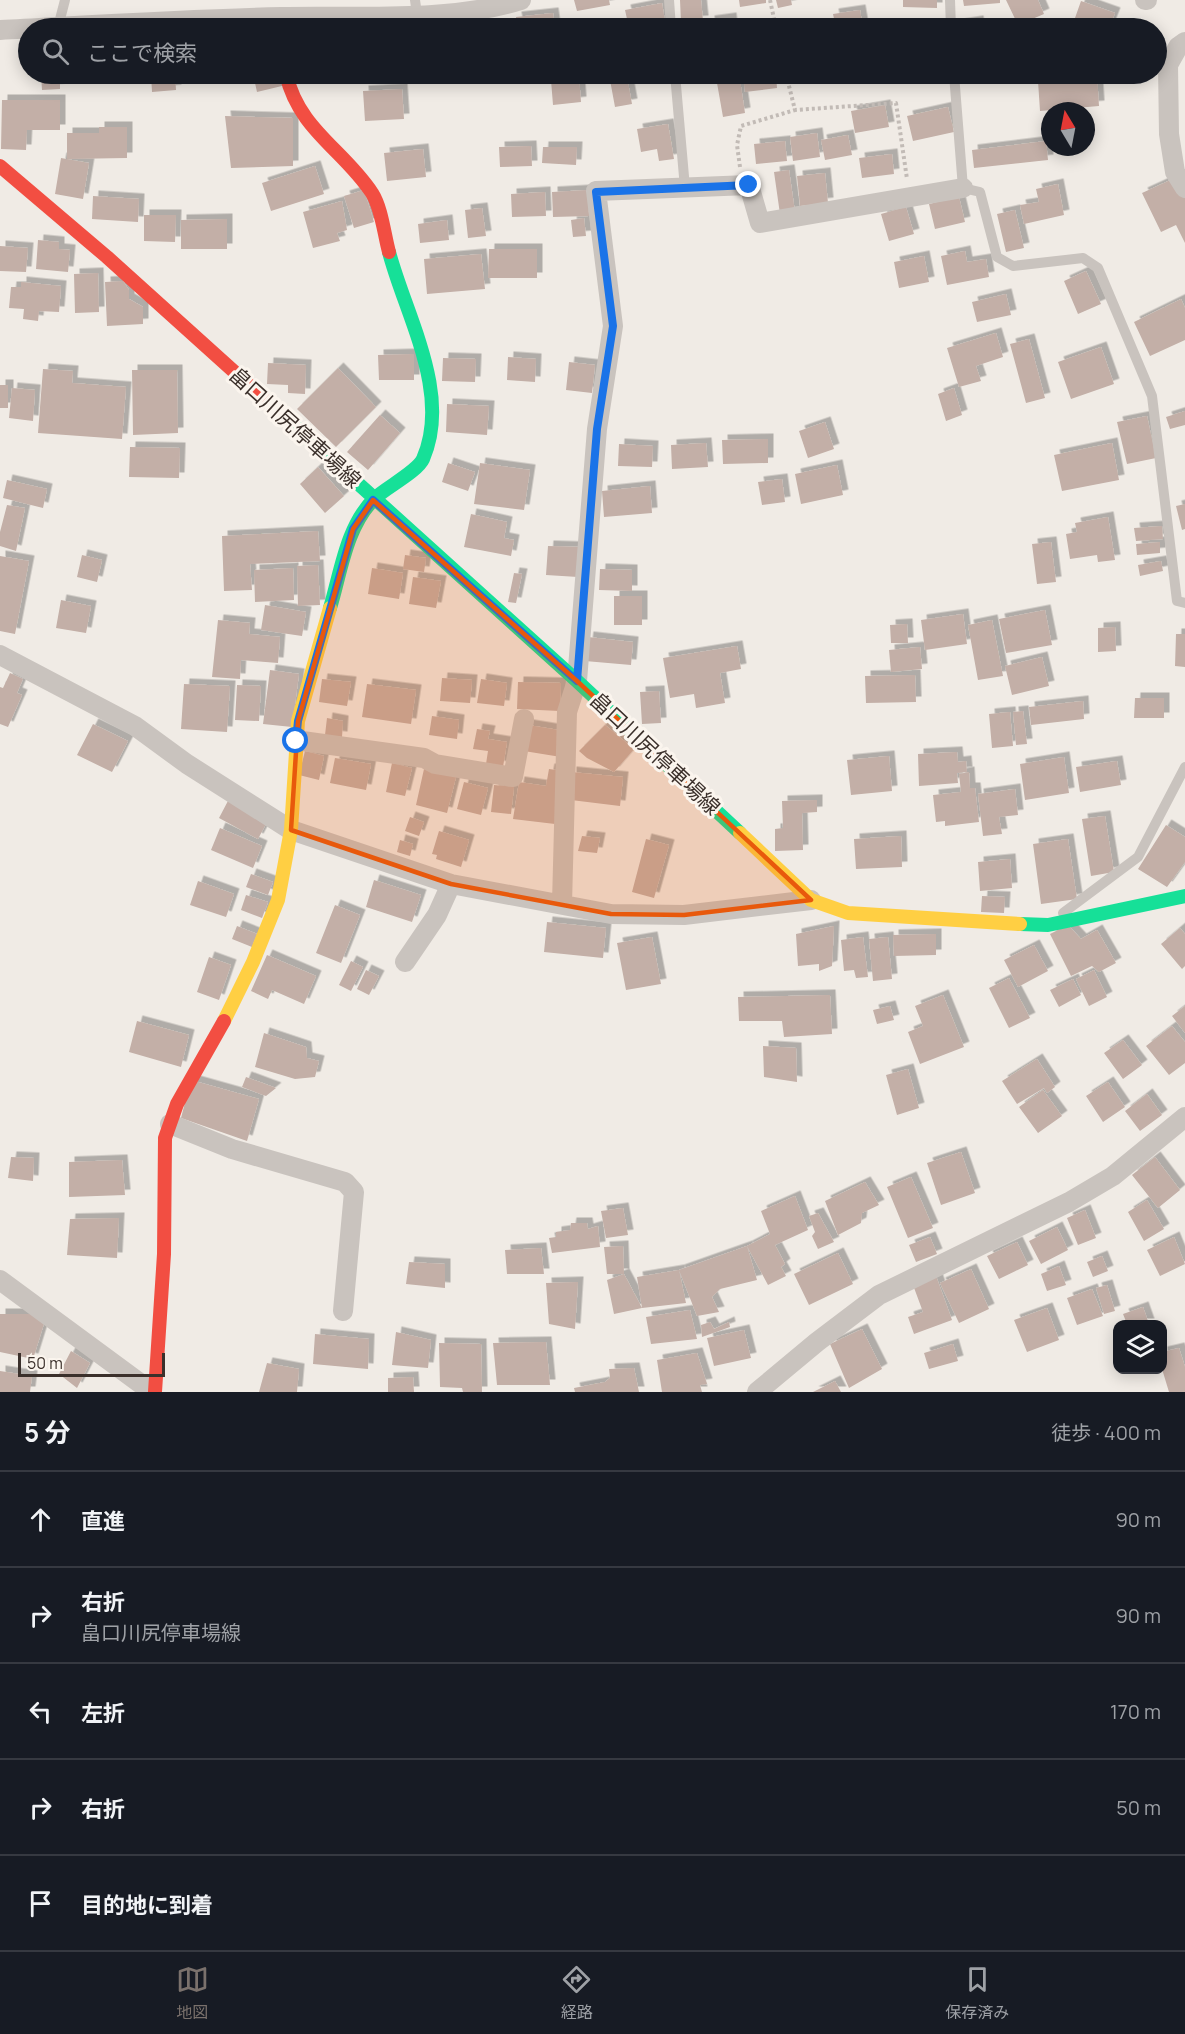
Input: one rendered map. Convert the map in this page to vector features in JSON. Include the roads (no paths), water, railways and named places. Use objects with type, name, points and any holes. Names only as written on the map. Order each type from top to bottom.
[{"type":"main road","points":[[154,1392],[164,1254],[165,1138],[177,1104],[228,1013],[253,962],[278,900],[291,830],[298,721],[353,529],[373,500],[422,461],[431,431],[431,404],[422,344],[395,276],[374,196],[361,178],[306,121],[288,84]]},
{"type":"main road","name":"畠口川尻停車場線","points":[[0,166],[107,256],[373,500],[577,681],[811,900],[848,913],[884,917],[1048,925],[1185,896]]},
{"type":"street","points":[[223,18],[416,7],[496,8],[521,0]]},
{"type":"street","points":[[0,30],[18,29]]},
{"type":"street","points":[[1185,42],[1178,47],[1168,65],[1169,134],[1175,172],[1185,188]]},
{"type":"street","points":[[562,904],[567,712],[577,681],[597,429],[613,326],[596,192],[749,185],[760,223],[963,188]]},
{"type":"street","points":[[0,655],[135,726],[188,764],[291,830],[451,884],[611,914],[684,915],[811,900]]},
{"type":"street","points":[[296,741],[424,758],[435,764],[513,777],[525,719]]},
{"type":"street","points":[[405,962],[437,915],[451,884]]},
{"type":"street","points":[[757,1392],[879,1295],[1069,1202],[1113,1176],[1185,1117]]},
{"type":"street","points":[[170,1124],[232,1149],[345,1182],[352,1187],[354,1192],[343,1311]]},
{"type":"street","points":[[0,1280],[154,1392]]},
{"type":"lane","points":[[60,18],[65,0]]},
{"type":"lane","points":[[669,0],[670,18]]},
{"type":"lane","points":[[950,0],[951,18]]},
{"type":"lane","points":[[676,84],[685,188]]},
{"type":"lane","points":[[955,84],[963,188],[980,192],[998,257],[1013,266],[1083,258],[1098,268],[1152,396],[1177,601],[1185,603]]},
{"type":"lane","points":[[1048,925],[1138,856],[1185,767]]}]
